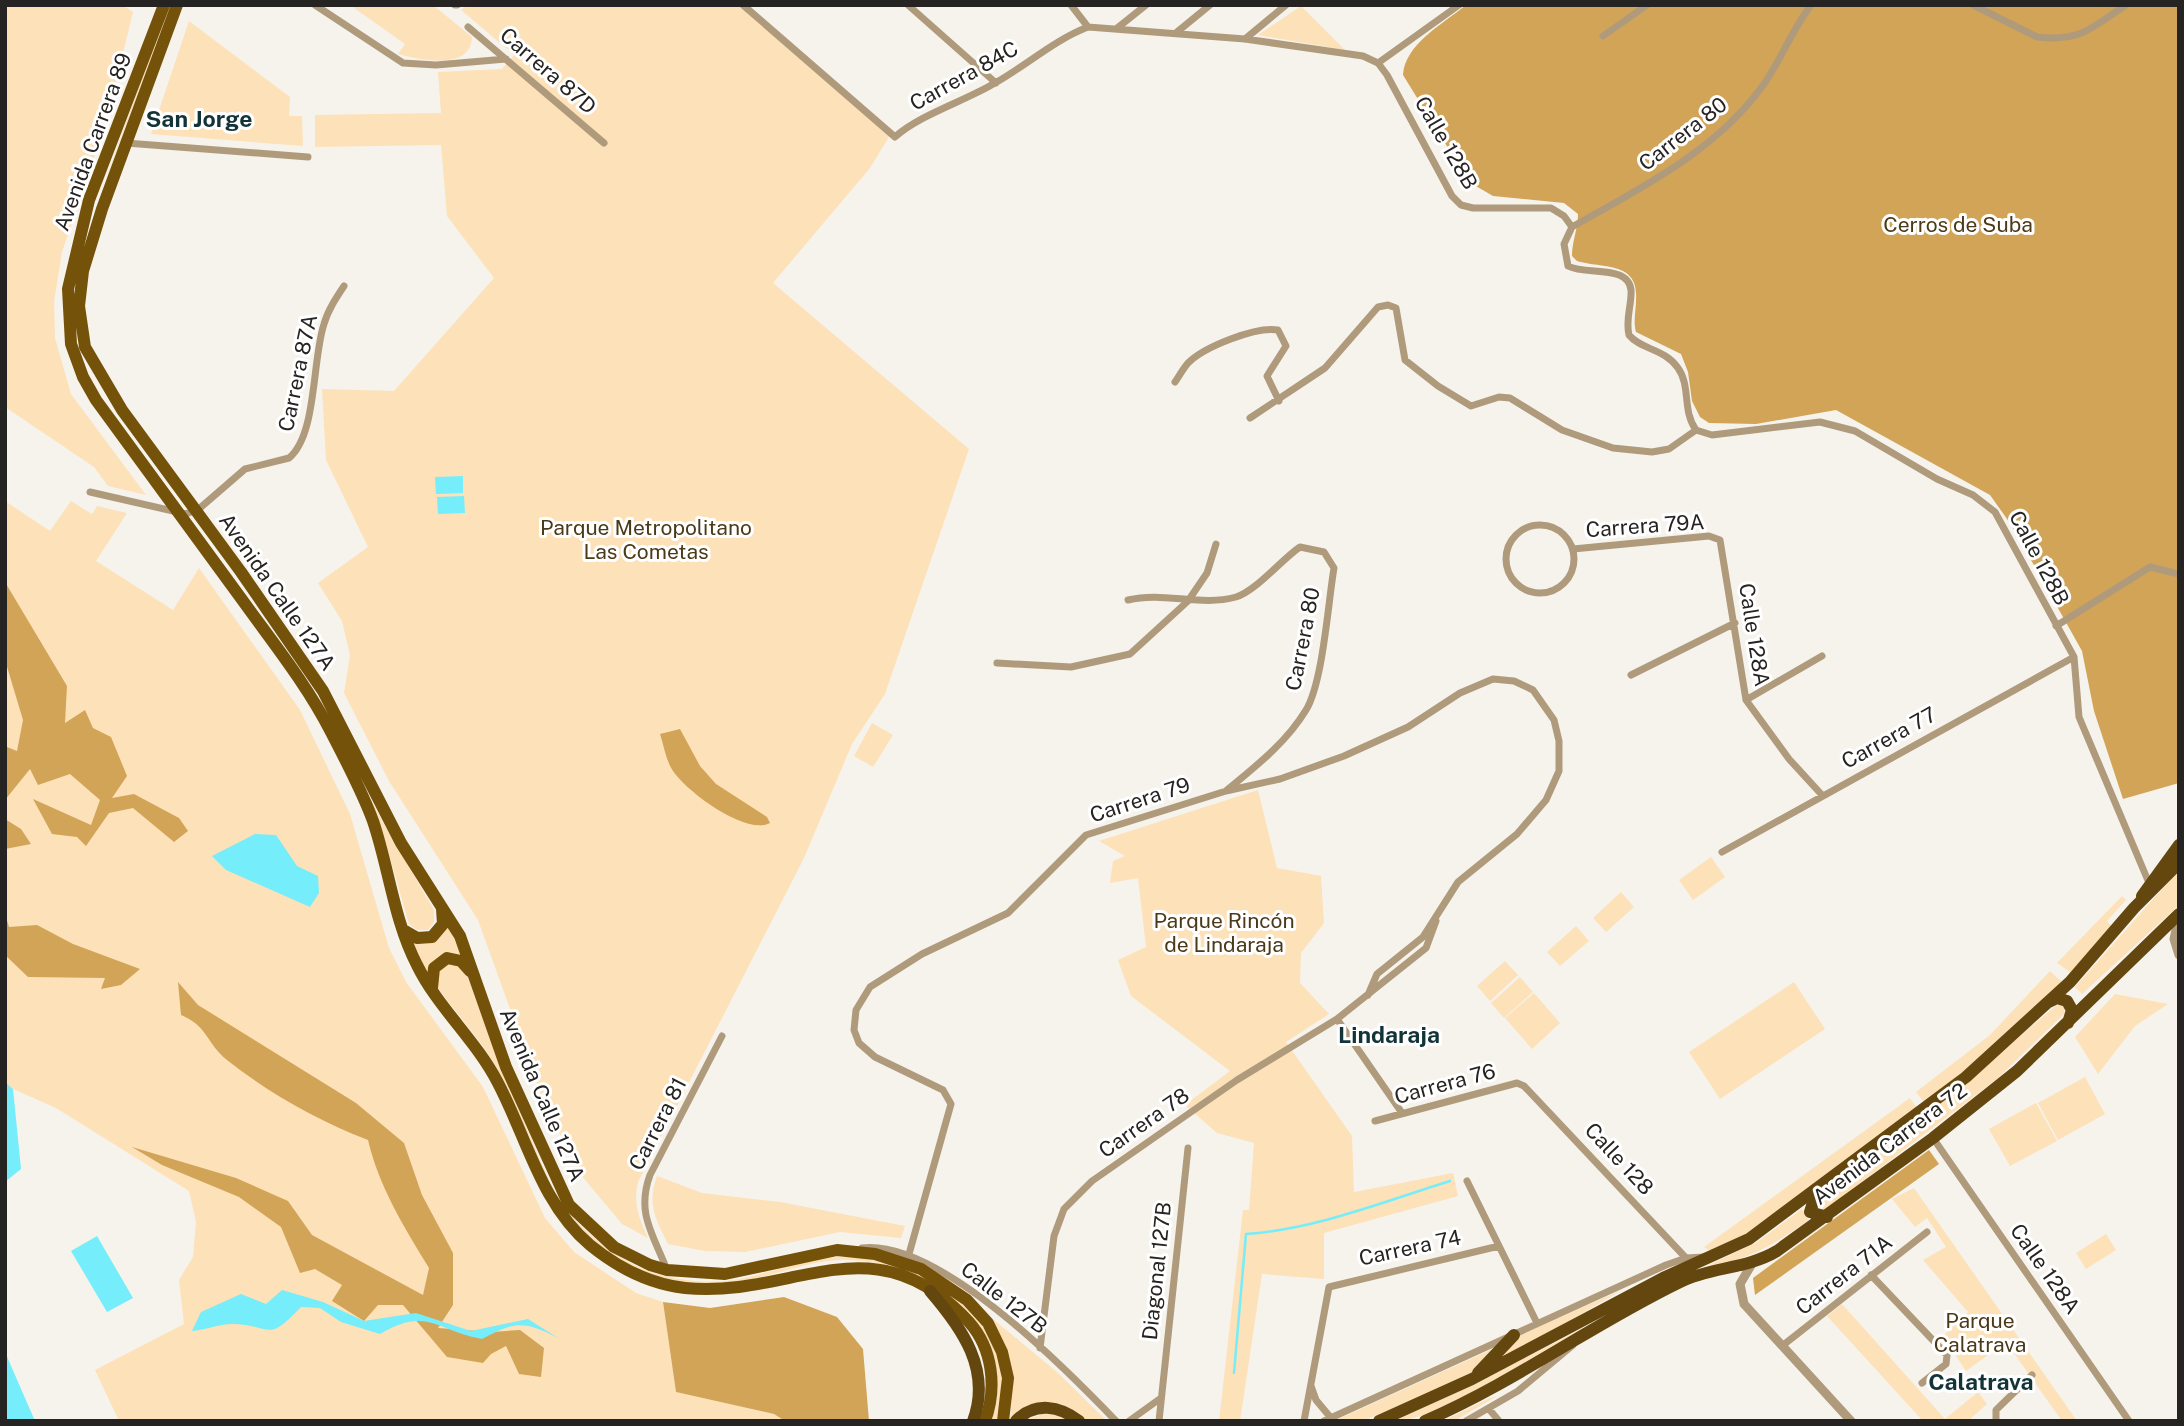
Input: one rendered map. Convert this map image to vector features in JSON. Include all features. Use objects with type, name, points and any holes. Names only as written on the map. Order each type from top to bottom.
[{"type":"highway","name":"Avenida Carrera 72","points":[[2134,908],[2149,883],[2179,845]]},
{"type":"highway","name":"Avenida Carrera 72","points":[[1379,1421],[1472,1380],[1663,1278],[1743,1242],[1820,1188],[1966,1077],[2049,1002],[2134,908],[2179,863]]},
{"type":"highway","name":"Avenida Carrera 72","points":[[1425,1421],[1504,1383],[1616,1315],[1690,1278],[1753,1262],[1777,1251],[1933,1138],[2017,1072],[2179,915]]},
{"type":"highway","points":[[2049,1002],[2057,998],[2067,1001],[2073,1010],[2068,1023]]},
{"type":"highway","points":[[1820,1188],[1810,1203],[1810,1212],[1827,1217]]},
{"type":"highway","points":[[930,1291],[951,1316],[973,1352],[979,1389],[973,1421]]},
{"type":"highway","points":[[1472,1380],[1514,1335]]},
{"type":"highway","points":[[1016,1421],[1033,1409],[1050,1407],[1063,1409],[1079,1421]]},
{"type":"main road","name":"Avenida Carrera 89","points":[[164,5],[83,219],[68,289],[67,311],[71,344],[89,390],[179,513]]},
{"type":"main road","name":"Avenida Carrera 89","points":[[177,5],[83,271],[79,306],[82,335],[90,359],[104,383],[196,510]]},
{"type":"main road","name":"Avenida Calle 127A","points":[[196,510],[318,684],[401,843],[460,936],[506,1067],[569,1205],[614,1247],[640,1261],[667,1270],[725,1274],[823,1252],[849,1251],[890,1258],[921,1269],[979,1310],[989,1323],[1006,1363],[1008,1378],[1003,1421]]},
{"type":"main road","name":"Avenida Calle 127A","points":[[179,513],[302,682],[330,730],[372,819],[415,962],[492,1071],[557,1210],[580,1236],[621,1267],[665,1284],[713,1289],[827,1269],[871,1268],[901,1276],[930,1291],[961,1314],[983,1344],[992,1381],[992,1400],[985,1421]]},
{"type":"main road","points":[[405,931],[424,939],[432,937],[443,924],[442,907]]},
{"type":"main road","points":[[432,989],[434,968],[447,958],[461,961],[474,978]]},
{"type":"street","points":[[315,5],[403,63],[436,65],[506,59]]},
{"type":"street","name":"Carrera 84C","points":[[743,5],[895,137],[928,115],[996,83],[1064,38],[1088,27]]},
{"type":"street","points":[[1084,5],[1073,8],[1088,27],[1245,39],[1363,56],[1378,63],[1460,5]]},
{"type":"street","points":[[1115,30],[1146,5]]},
{"type":"street","points":[[1177,32],[1210,5]]},
{"type":"street","points":[[1245,39],[1286,5]]},
{"type":"street","points":[[1603,37],[1647,5]]},
{"type":"street","name":"Carrera 80","points":[[1572,227],[1672,170],[1735,119],[1762,87],[1811,5]]},
{"type":"street","points":[[1973,5],[2037,37],[2077,37],[2126,5]]},
{"type":"street","points":[[910,6],[996,83]]},
{"type":"street","name":"Carrera 87D","points":[[468,27],[604,143]]},
{"type":"street","name":"Calle 128B","points":[[1378,63],[1452,196],[1461,205],[1473,208],[1550,208],[1559,211],[1572,227]]},
{"type":"street","points":[[126,144],[308,157]]},
{"type":"street","points":[[1250,418],[1325,368],[1378,307],[1388,305],[1396,308],[1399,316],[1405,360],[1438,386],[1471,406],[1499,397],[1510,398],[1562,430],[1613,448],[1653,452],[1669,449],[1696,430],[1685,402],[1681,371],[1668,355],[1639,343],[1629,334],[1631,289],[1624,276],[1615,272],[1579,272],[1568,266],[1564,244],[1572,227]]},
{"type":"street","name":"Carrera 87A","points":[[196,510],[237,474],[252,466],[289,458],[301,444],[324,322],[344,286]]},
{"type":"street","points":[[1175,382],[1190,361],[1234,337],[1269,328],[1278,330],[1286,346],[1267,376],[1279,401]]},
{"type":"street","name":"Calle 128B","points":[[1696,430],[1712,435],[1820,422],[1837,424],[1855,431],[1937,479],[1973,495],[1995,512],[2074,657],[2079,717],[2149,883]]},
{"type":"street","points":[[90,492],[179,513],[196,510]]},
{"type":"street","points":[[1531,526],[1551,527],[1561,532],[1573,549],[1572,571],[1559,589],[1548,593],[1526,591],[1509,576],[1506,565],[1509,543],[1515,535],[1531,526]]},
{"type":"street","name":"Carrera 79A","points":[[1573,549],[1709,536],[1720,540]]},
{"type":"street","name":"Calle 128A","points":[[1720,540],[1746,700],[1781,749],[1822,795]]},
{"type":"street","points":[[997,663],[1072,667],[1115,660],[1130,654],[1188,601],[1207,573],[1216,544]]},
{"type":"street","name":"Carrera 80","points":[[1128,600],[1149,595],[1188,601],[1238,596],[1300,547],[1324,552],[1334,568],[1315,684],[1307,709],[1277,749],[1226,791]]},
{"type":"street","points":[[2056,626],[2150,567],[2179,574]]},
{"type":"street","points":[[1631,675],[1735,622]]},
{"type":"street","points":[[1746,700],[1822,656]]},
{"type":"street","name":"Carrera 77","points":[[1723,852],[2074,657]]},
{"type":"street","name":"Carrera 79","points":[[909,1254],[951,1104],[943,1090],[865,1051],[854,1030],[859,1002],[870,987],[922,954],[1008,913],[1086,835],[1226,791],[1260,785],[1344,756],[1408,727],[1460,693],[1493,679]]},
{"type":"street","name":"Carrera 78","points":[[1368,995],[1377,974],[1423,937],[1458,883],[1533,818],[1546,800],[1559,771],[1559,741],[1544,704],[1533,690],[1514,681],[1493,679]]},
{"type":"street","name":"Carrera 78","points":[[1040,1348],[1054,1236],[1059,1219],[1070,1201],[1092,1181],[1196,1107],[1337,1019],[1368,995],[1430,943],[1437,914]]},
{"type":"street","points":[[2179,915],[2175,927],[2175,944],[2179,955]]},
{"type":"street","points":[[1423,937],[1430,943]]},
{"type":"street","points":[[2155,938],[2165,937],[2175,944]]},
{"type":"street","points":[[1337,1019],[1402,1113]]},
{"type":"street","name":"Carrera 81","points":[[667,1270],[643,1208],[643,1195],[650,1175],[722,1036]]},
{"type":"street","name":"Carrera 76","points":[[1375,1121],[1517,1083],[1524,1086]]},
{"type":"street","name":"Calle 128","points":[[1524,1086],[1686,1258]]},
{"type":"street","name":"Calle 128A","points":[[1933,1138],[2129,1421]]},
{"type":"street","name":"Diagonal 127B","points":[[1159,1421],[1188,1148]]},
{"type":"street","points":[[1467,1181],[1537,1323]]},
{"type":"street","name":"Carrera 71A","points":[[1782,1346],[1927,1231]]},
{"type":"street","name":"Calle 127B","points":[[849,1251],[880,1247],[909,1254],[972,1292],[1040,1348],[1115,1421]]},
{"type":"street","name":"Carrera 74","points":[[1311,1385],[1329,1287],[1499,1247]]},
{"type":"street","name":"Avenida Carrera 72","points":[[1328,1419],[1686,1258],[1715,1256]]},
{"type":"street","points":[[1753,1262],[1740,1284],[1741,1298],[1851,1421]]},
{"type":"street","points":[[1871,1275],[1948,1359],[1922,1383]]},
{"type":"street","name":"Avenida Carrera 72","points":[[1466,1421],[1533,1380],[1581,1338]]},
{"type":"street","points":[[1995,1417],[2032,1375]]},
{"type":"street","points":[[1311,1385],[1316,1400],[1328,1419]]},
{"type":"street","points":[[1304,1421],[1311,1385]]},
{"type":"street","points":[[1129,1421],[1161,1398]]},
{"type":"street","points":[[1489,1409],[1499,1421]]},
{"type":"green space","points":[[5,5],[122,5],[133,12],[107,119],[62,252],[54,302],[55,338],[71,394],[146,495],[108,486],[94,467],[5,407]]},
{"type":"green space","points":[[168,5],[171,5],[103,187]]},
{"type":"green space","points":[[350,5],[433,5],[472,37],[469,48],[463,55],[443,60],[419,59],[398,54],[405,44]]},
{"type":"green space","name":"Parque Metropolitano Las Cometas","points":[[468,5],[741,5],[892,132],[870,168],[773,283],[969,449],[885,694],[852,744],[804,858],[638,1182],[638,1211],[648,1238],[622,1224],[581,1175],[544,1103],[478,920],[389,781],[344,693],[350,655],[342,621],[318,583],[368,547],[326,460],[322,389],[394,391],[494,278],[447,216],[441,145],[315,147],[315,115],[441,113],[438,72],[502,69],[514,55],[461,10]]},
{"type":"green space","name":"Cerros de Suba","points":[[1466,5],[2179,5],[2179,783],[2123,799],[2094,711],[2082,651],[2012,526],[1990,495],[1836,410],[1756,424],[1709,423],[1700,417],[1692,401],[1688,372],[1681,354],[1636,332],[1636,300],[1632,279],[1618,269],[1577,261],[1572,256],[1578,214],[1564,203],[1493,196],[1469,182],[1403,75],[1405,64],[1418,44]]},
{"type":"green space","points":[[1301,6],[1345,50],[1258,35]]},
{"type":"green space","points":[[189,21],[290,97],[289,116],[302,116],[303,146],[151,134]]},
{"type":"green space","points":[[5,501],[50,531],[71,501],[92,514],[97,506],[127,513],[96,561],[173,610],[199,568],[300,710],[350,814],[389,948],[406,982],[483,1087],[545,1218],[574,1252],[636,1293],[663,1302],[676,1392],[774,1414],[785,1421],[119,1421],[95,1370],[184,1324],[179,1280],[193,1257],[196,1222],[189,1191],[56,1108],[13,1089],[5,1082]]},
{"type":"green space","points":[[5,582],[67,686],[65,723],[85,710],[93,728],[111,737],[127,776],[112,798],[134,794],[179,818],[188,831],[174,842],[133,808],[109,813],[86,846],[77,837],[52,834],[33,799],[91,825],[100,800],[70,774],[38,785],[30,769],[5,800],[5,749],[7,747],[17,751],[23,720],[5,660]]},
{"type":"green space","points":[[318,694],[382,821],[434,910],[434,922],[428,930],[417,930],[409,924],[380,823]]},
{"type":"green space","points":[[872,723],[893,735],[873,767],[854,756]]},
{"type":"green space","points":[[680,729],[700,766],[716,784],[767,817],[770,823],[759,825],[732,818],[703,800],[680,780],[669,763],[660,734]]},
{"type":"green space","name":"Parque Rincón de Lindaraja","points":[[1258,790],[1277,868],[1321,876],[1324,923],[1301,953],[1300,983],[1329,1014],[1286,1042],[1352,1136],[1354,1192],[1453,1173],[1458,1196],[1324,1233],[1324,1279],[1262,1274],[1240,1421],[1219,1421],[1243,1210],[1249,1210],[1254,1143],[1217,1133],[1185,1105],[1230,1071],[1131,996],[1118,960],[1146,947],[1138,878],[1110,883],[1113,861],[1125,856],[1099,841]]},
{"type":"green space","points":[[5,819],[21,829],[31,844],[5,849]]},
{"type":"green space","points":[[1711,857],[1725,877],[1693,900],[1679,880]]},
{"type":"green space","points":[[2179,870],[2179,905],[2082,994],[2075,987]]},
{"type":"green space","points":[[1621,892],[1634,907],[1606,932],[1593,918]]},
{"type":"green space","points":[[2122,896],[2126,900],[2107,921],[2112,927],[2070,972],[2057,963]]},
{"type":"green space","points":[[5,914],[9,927],[37,925],[73,944],[140,969],[121,985],[101,989],[105,978],[28,977],[5,955]]},
{"type":"green space","points":[[447,924],[462,956],[427,974],[412,940]]},
{"type":"green space","points":[[1576,926],[1589,941],[1560,966],[1547,952]]},
{"type":"green space","points":[[1505,961],[1518,975],[1490,1001],[1477,986]]},
{"type":"green space","points":[[445,964],[457,964],[467,975],[514,1097],[555,1191],[494,1063],[438,988],[437,974]]},
{"type":"green space","points":[[2050,971],[2062,982],[1990,1051],[1924,1102],[1916,1092],[1990,1035]]},
{"type":"green space","points":[[1520,977],[1533,992],[1504,1018],[1491,1003]]},
{"type":"green space","points":[[178,982],[198,1005],[356,1103],[404,1143],[422,1195],[453,1253],[453,1305],[438,1328],[491,1332],[520,1330],[544,1348],[541,1377],[519,1374],[506,1346],[491,1354],[483,1363],[447,1357],[403,1305],[378,1305],[364,1321],[332,1301],[342,1285],[315,1269],[300,1273],[281,1227],[239,1197],[162,1165],[132,1147],[236,1178],[288,1201],[312,1235],[423,1295],[429,1268],[386,1190],[368,1140],[295,1105],[227,1060],[197,1024],[181,1015]]},
{"type":"green space","points":[[1794,982],[1825,1029],[1720,1099],[1689,1052]]},
{"type":"green space","points":[[1534,993],[1560,1023],[1532,1049],[1505,1018]]},
{"type":"green space","points":[[2115,994],[2168,1004],[2135,1026],[2098,1074],[2075,1037]]},
{"type":"green space","points":[[2057,1005],[2063,1005],[2065,1013],[1998,1078],[1825,1210],[1818,1206],[1822,1198],[1861,1170]]},
{"type":"green space","points":[[2085,1077],[2105,1114],[2058,1140],[2038,1103]]},
{"type":"green space","points":[[1910,1098],[1917,1108],[1748,1233],[1712,1252],[1704,1247]]},
{"type":"green space","points":[[2036,1103],[2057,1141],[2010,1166],[1989,1129]]},
{"type":"green space","points":[[1929,1150],[1939,1164],[1755,1295],[1753,1278]]},
{"type":"green space","points":[[657,1176],[702,1193],[780,1202],[905,1226],[901,1238],[840,1232],[745,1252],[705,1251],[668,1244],[654,1211],[653,1195]]},
{"type":"green space","name":"Parque Calatrava","points":[[1914,1188],[2077,1421],[2062,1421],[2006,1342],[1966,1371],[1943,1336],[1968,1312],[1923,1260],[1946,1247],[1927,1218],[1915,1227],[1892,1199]]},
{"type":"green space","points":[[558,1195],[580,1224],[618,1256],[639,1267],[667,1276],[697,1281],[726,1281],[813,1260],[848,1257],[884,1263],[932,1281],[953,1294],[970,1310],[991,1339],[999,1362],[1002,1386],[996,1421],[991,1421],[997,1399],[997,1374],[987,1339],[959,1304],[922,1278],[878,1264],[844,1260],[816,1263],[735,1282],[694,1283],[666,1279],[627,1264],[602,1247],[581,1228],[564,1205]]},
{"type":"green space","points":[[1802,1209],[1809,1220],[1781,1238],[1745,1257],[1699,1270],[1757,1242]]},
{"type":"green space","points":[[2106,1234],[2116,1250],[2086,1269],[2076,1253]]},
{"type":"green space","points":[[1622,1290],[1502,1360],[1500,1354],[1514,1337]]},
{"type":"green space","points":[[784,1297],[837,1317],[863,1349],[869,1421],[785,1421],[774,1414],[676,1392],[663,1302],[710,1308]]},
{"type":"green space","points":[[1842,1304],[1945,1419],[1978,1392],[1987,1404],[1968,1421],[1923,1421],[1827,1316]]},
{"type":"green space","points":[[993,1319],[1058,1373],[1107,1421],[1084,1421],[1062,1404],[1039,1402],[1010,1419],[1012,1393],[1009,1368]]},
{"type":"green space","points":[[1587,1326],[1464,1398],[1438,1410],[1393,1421],[1475,1384]]},
{"type":"green space","points":[[1497,1347],[1471,1374],[1363,1421],[1334,1421]]},
{"type":"green space","points":[[1497,1396],[1454,1421],[1443,1421],[1490,1398]]},
{"type":"green space","points":[[1048,1412],[1072,1421],[1023,1421]]},
{"type":"water","points":[[463,476],[463,493],[436,494],[435,477]]},
{"type":"water","points":[[464,496],[465,513],[438,514],[437,497]]},
{"type":"water","points":[[255,834],[276,835],[297,866],[318,876],[319,893],[310,907],[226,870],[212,856]]},
{"type":"water","points":[[5,1082],[13,1089],[21,1169],[5,1182]]},
{"type":"water","points":[[97,1236],[133,1298],[107,1312],[71,1251]]},
{"type":"water","points":[[282,1290],[323,1302],[364,1321],[416,1313],[471,1331],[528,1319],[558,1338],[537,1328],[520,1325],[503,1329],[482,1339],[421,1321],[396,1326],[380,1334],[341,1322],[320,1308],[301,1307],[276,1329],[230,1324],[192,1331],[201,1312],[241,1294],[266,1304]]},
{"type":"water","points":[[5,1352],[35,1421],[5,1421]]},
{"type":"waterway","points":[[1234,1373],[1246,1234],[1324,1221],[1450,1181]]},
{"type":"district","name":"San Jorge","points":[[199,119]]},
{"type":"district","name":"Lindaraja","points":[[1389,1035]]},
{"type":"district","name":"Calatrava","points":[[1981,1382]]}]
